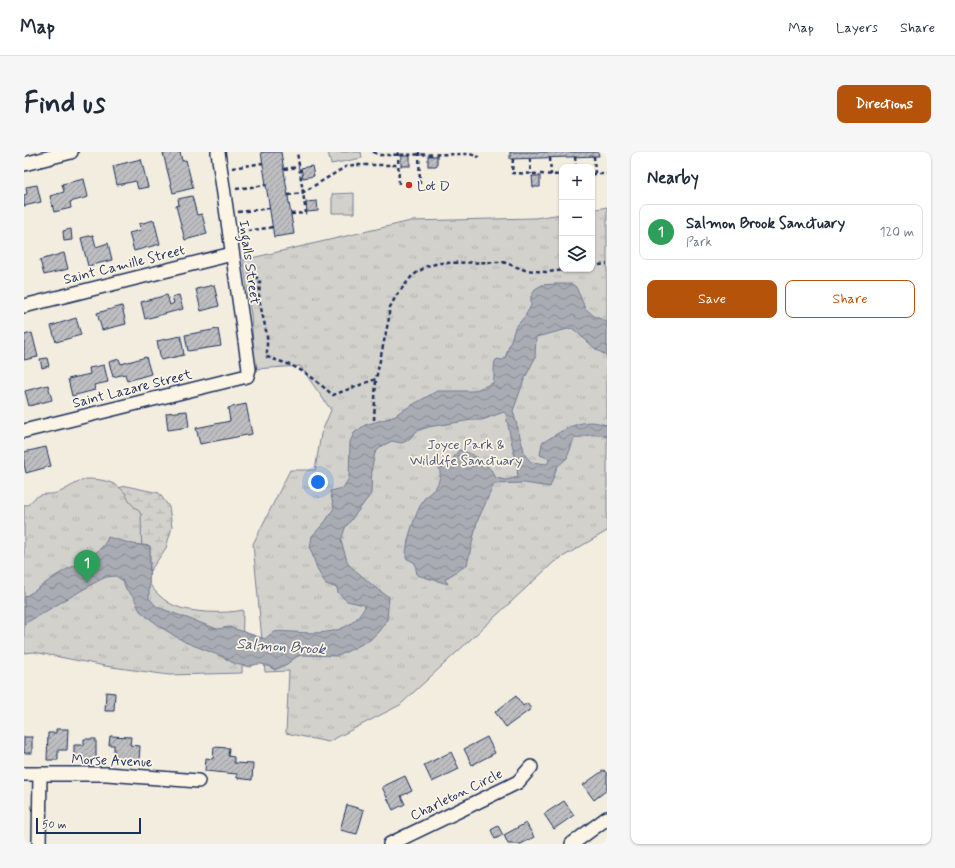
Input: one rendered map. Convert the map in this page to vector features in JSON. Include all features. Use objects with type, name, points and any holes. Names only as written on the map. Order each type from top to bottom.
[{"type":"street","points":[[24,164],[71,152]]},
{"type":"street","name":"Ingalls Street","points":[[218,152],[249,369],[247,376]]},
{"type":"street","name":"Saint Camille Street","points":[[24,306],[233,260]]},
{"type":"street","name":"Saint Lazare Street","points":[[24,431],[247,376]]},
{"type":"street","name":"Charleton Circle","points":[[390,844],[518,782],[531,767]]},
{"type":"street","name":"Morse Avenue","points":[[24,774],[107,774],[198,781]]},
{"type":"street","points":[[39,844],[40,774]]},
{"type":"street","points":[[572,844],[607,818]]},
{"type":"path","points":[[291,214],[306,213],[297,152]]},
{"type":"path","points":[[373,152],[380,154],[470,154],[479,157]]},
{"type":"path","points":[[419,153],[420,186]]},
{"type":"path","points":[[398,154],[399,186]]},
{"type":"path","points":[[594,156],[594,164]]},
{"type":"path","points":[[575,157],[576,164]]},
{"type":"path","points":[[530,158],[531,174]]},
{"type":"path","points":[[550,158],[551,175]]},
{"type":"path","points":[[513,159],[512,173],[559,175]]},
{"type":"path","points":[[230,168],[263,163]]},
{"type":"path","points":[[288,195],[302,193],[347,166],[399,165]]},
{"type":"path","points":[[284,169],[299,167]]},
{"type":"path","points":[[595,174],[607,174]]},
{"type":"path","points":[[233,190],[266,185]]},
{"type":"path","points":[[236,213],[270,208]]},
{"type":"path","points":[[240,232],[273,227]]},
{"type":"path","points":[[233,260],[260,280],[259,299],[267,334],[267,358],[291,365],[309,375],[333,395],[376,380]]},
{"type":"path","points":[[374,420],[376,380],[389,318],[389,309],[396,296],[412,276],[428,266],[440,263],[503,262],[525,270],[546,272],[559,271]]},
{"type":"path","points":[[595,266],[607,264]]},
{"type":"green space","points":[[328,152],[361,152],[362,158],[331,164]]},
{"type":"green space","points":[[354,193],[354,213],[332,213],[332,194]]},
{"type":"green space","name":"Joyce Park & Wildlife Sanctuary","points":[[607,207],[607,531],[554,562],[400,705],[328,742],[286,733],[289,671],[265,672],[253,544],[290,470],[315,470],[321,434],[331,410],[300,366],[255,369],[251,315],[243,260],[411,221],[535,218],[559,214],[559,272],[595,272],[595,209]]},
{"type":"green space","points":[[86,479],[102,480],[117,486],[125,493],[132,505],[140,513],[142,567],[150,585],[159,595],[175,606],[190,610],[227,612],[243,610],[242,673],[169,675],[105,666],[34,652],[24,653],[24,505],[28,505],[41,495],[57,493]]},
{"type":"green space","points":[[126,486],[159,493],[169,507],[172,527],[166,548],[150,571],[150,546],[133,544],[110,490]]},
{"type":"water","name":"Salmon Brook","points":[[572,284],[576,287],[585,308],[594,316],[607,322],[607,356],[597,350],[572,328],[536,337],[535,358],[524,380],[513,411],[525,455],[531,462],[547,464],[550,459],[540,455],[542,443],[565,429],[578,424],[593,422],[607,425],[607,437],[590,435],[574,439],[567,458],[557,467],[550,487],[524,483],[494,484],[477,522],[467,565],[445,579],[448,584],[417,575],[415,563],[406,558],[407,544],[412,527],[424,499],[438,483],[440,476],[439,468],[447,467],[459,450],[475,456],[490,468],[496,478],[506,480],[518,477],[506,414],[504,412],[482,420],[472,420],[428,427],[417,431],[407,441],[401,443],[392,441],[382,446],[375,453],[372,467],[371,494],[345,528],[341,541],[348,564],[377,589],[389,597],[387,620],[370,640],[338,656],[301,655],[275,670],[263,664],[257,664],[250,667],[235,664],[223,657],[185,642],[162,628],[140,611],[134,598],[126,589],[123,581],[116,576],[106,577],[96,582],[24,624],[24,597],[100,549],[108,537],[133,544],[150,546],[149,598],[157,607],[217,629],[229,627],[265,639],[272,633],[282,631],[314,633],[334,631],[351,623],[359,616],[365,607],[364,605],[347,601],[338,593],[337,588],[326,584],[318,571],[310,548],[312,536],[325,522],[334,508],[330,491],[343,488],[349,478],[350,442],[354,433],[365,425],[396,416],[398,413],[437,391],[473,391],[493,383],[495,361],[497,359],[503,360],[505,358],[515,328],[531,306],[531,297],[535,289],[542,285]]},
{"type":"building","points":[[180,152],[182,161],[186,160],[193,188],[173,193],[163,153]]},
{"type":"building","points":[[261,152],[281,152],[294,234],[274,237]]},
{"type":"building","points":[[510,152],[598,152],[599,156],[510,159]]},
{"type":"building","points":[[401,156],[410,156],[410,166],[401,166]]},
{"type":"building","points":[[428,156],[437,156],[437,166],[428,166]]},
{"type":"building","points":[[141,159],[148,187],[138,189],[136,181],[117,185],[113,166]]},
{"type":"building","points":[[312,166],[314,176],[303,178],[301,168]]},
{"type":"building","points":[[532,176],[540,176],[540,187],[533,187]]},
{"type":"building","points":[[84,179],[88,197],[70,202],[71,208],[54,212],[50,196],[64,192],[62,184]]},
{"type":"building","points":[[37,185],[41,202],[24,206],[24,195],[27,194],[26,187]]},
{"type":"building","points":[[192,196],[197,215],[202,214],[207,234],[185,240],[176,206],[179,205],[178,199]]},
{"type":"building","points":[[317,201],[318,211],[307,212],[306,202]]},
{"type":"building","points":[[154,220],[160,244],[134,251],[129,233],[141,230],[139,224]]},
{"type":"building","points":[[71,229],[72,240],[64,241],[63,231]]},
{"type":"building","points":[[93,235],[96,247],[108,243],[112,260],[88,266],[81,238]]},
{"type":"building","points":[[64,253],[68,269],[44,275],[40,260]]},
{"type":"building","points":[[214,285],[219,306],[201,311],[196,289]]},
{"type":"building","points":[[167,295],[170,305],[174,303],[172,297],[179,295],[183,309],[145,319],[141,302]]},
{"type":"building","points":[[122,306],[126,324],[102,330],[97,313]]},
{"type":"building","points":[[76,318],[81,335],[56,342],[51,326]]},
{"type":"building","points":[[218,329],[221,346],[188,351],[185,335]]},
{"type":"building","points":[[32,333],[38,357],[24,360],[24,335]]},
{"type":"building","points":[[181,336],[184,355],[161,360],[157,341]]},
{"type":"building","points":[[146,357],[151,374],[127,381],[125,374],[113,377],[109,362],[119,359],[121,364]]},
{"type":"building","points":[[47,358],[49,366],[42,368],[40,359]]},
{"type":"building","points":[[104,365],[108,382],[94,385],[95,390],[72,396],[68,379],[90,374],[89,368]]},
{"type":"building","points":[[48,385],[52,400],[29,406],[25,391]]},
{"type":"building","points":[[246,404],[252,434],[200,444],[196,428],[230,421],[228,408]]},
{"type":"building","points":[[187,411],[189,427],[168,430],[166,413]]},
{"type":"building","points":[[46,447],[51,466],[26,473],[24,452]]},
{"type":"building","points":[[106,692],[115,693],[114,711],[105,711]]},
{"type":"building","points":[[516,696],[523,706],[527,703],[531,709],[506,727],[495,712]]},
{"type":"building","points":[[56,729],[68,729],[67,750],[58,750],[58,760],[47,760],[48,733],[56,733]]},
{"type":"building","points":[[110,736],[131,737],[130,745],[140,746],[139,761],[114,760],[114,745],[109,745]]},
{"type":"building","points":[[24,737],[32,737],[32,753],[24,753]]},
{"type":"building","points":[[487,737],[495,753],[472,765],[464,749]]},
{"type":"building","points":[[84,739],[96,739],[96,760],[74,760],[74,745],[84,745]]},
{"type":"building","points":[[214,747],[229,748],[228,756],[234,757],[234,763],[253,764],[252,780],[237,778],[237,774],[205,771],[206,758],[213,759]]},
{"type":"building","points":[[451,752],[459,769],[432,782],[424,765]]},
{"type":"building","points":[[604,770],[607,774],[607,790],[594,800],[583,785]]},
{"type":"building","points":[[405,776],[412,791],[401,796],[405,804],[393,810],[382,787]]},
{"type":"building","points":[[564,801],[574,815],[554,829],[544,814]]},
{"type":"building","points":[[347,805],[364,810],[357,834],[340,830]]},
{"type":"building","points":[[526,823],[534,837],[521,844],[508,844],[504,835]]},
{"type":"building","points":[[498,826],[503,835],[495,839],[491,830]]},
{"type":"place","name":"Lot D","points":[[409,185]]},
{"type":"place","name":"Salmon Brook Sanctuary","points":[[87,583]]}]
